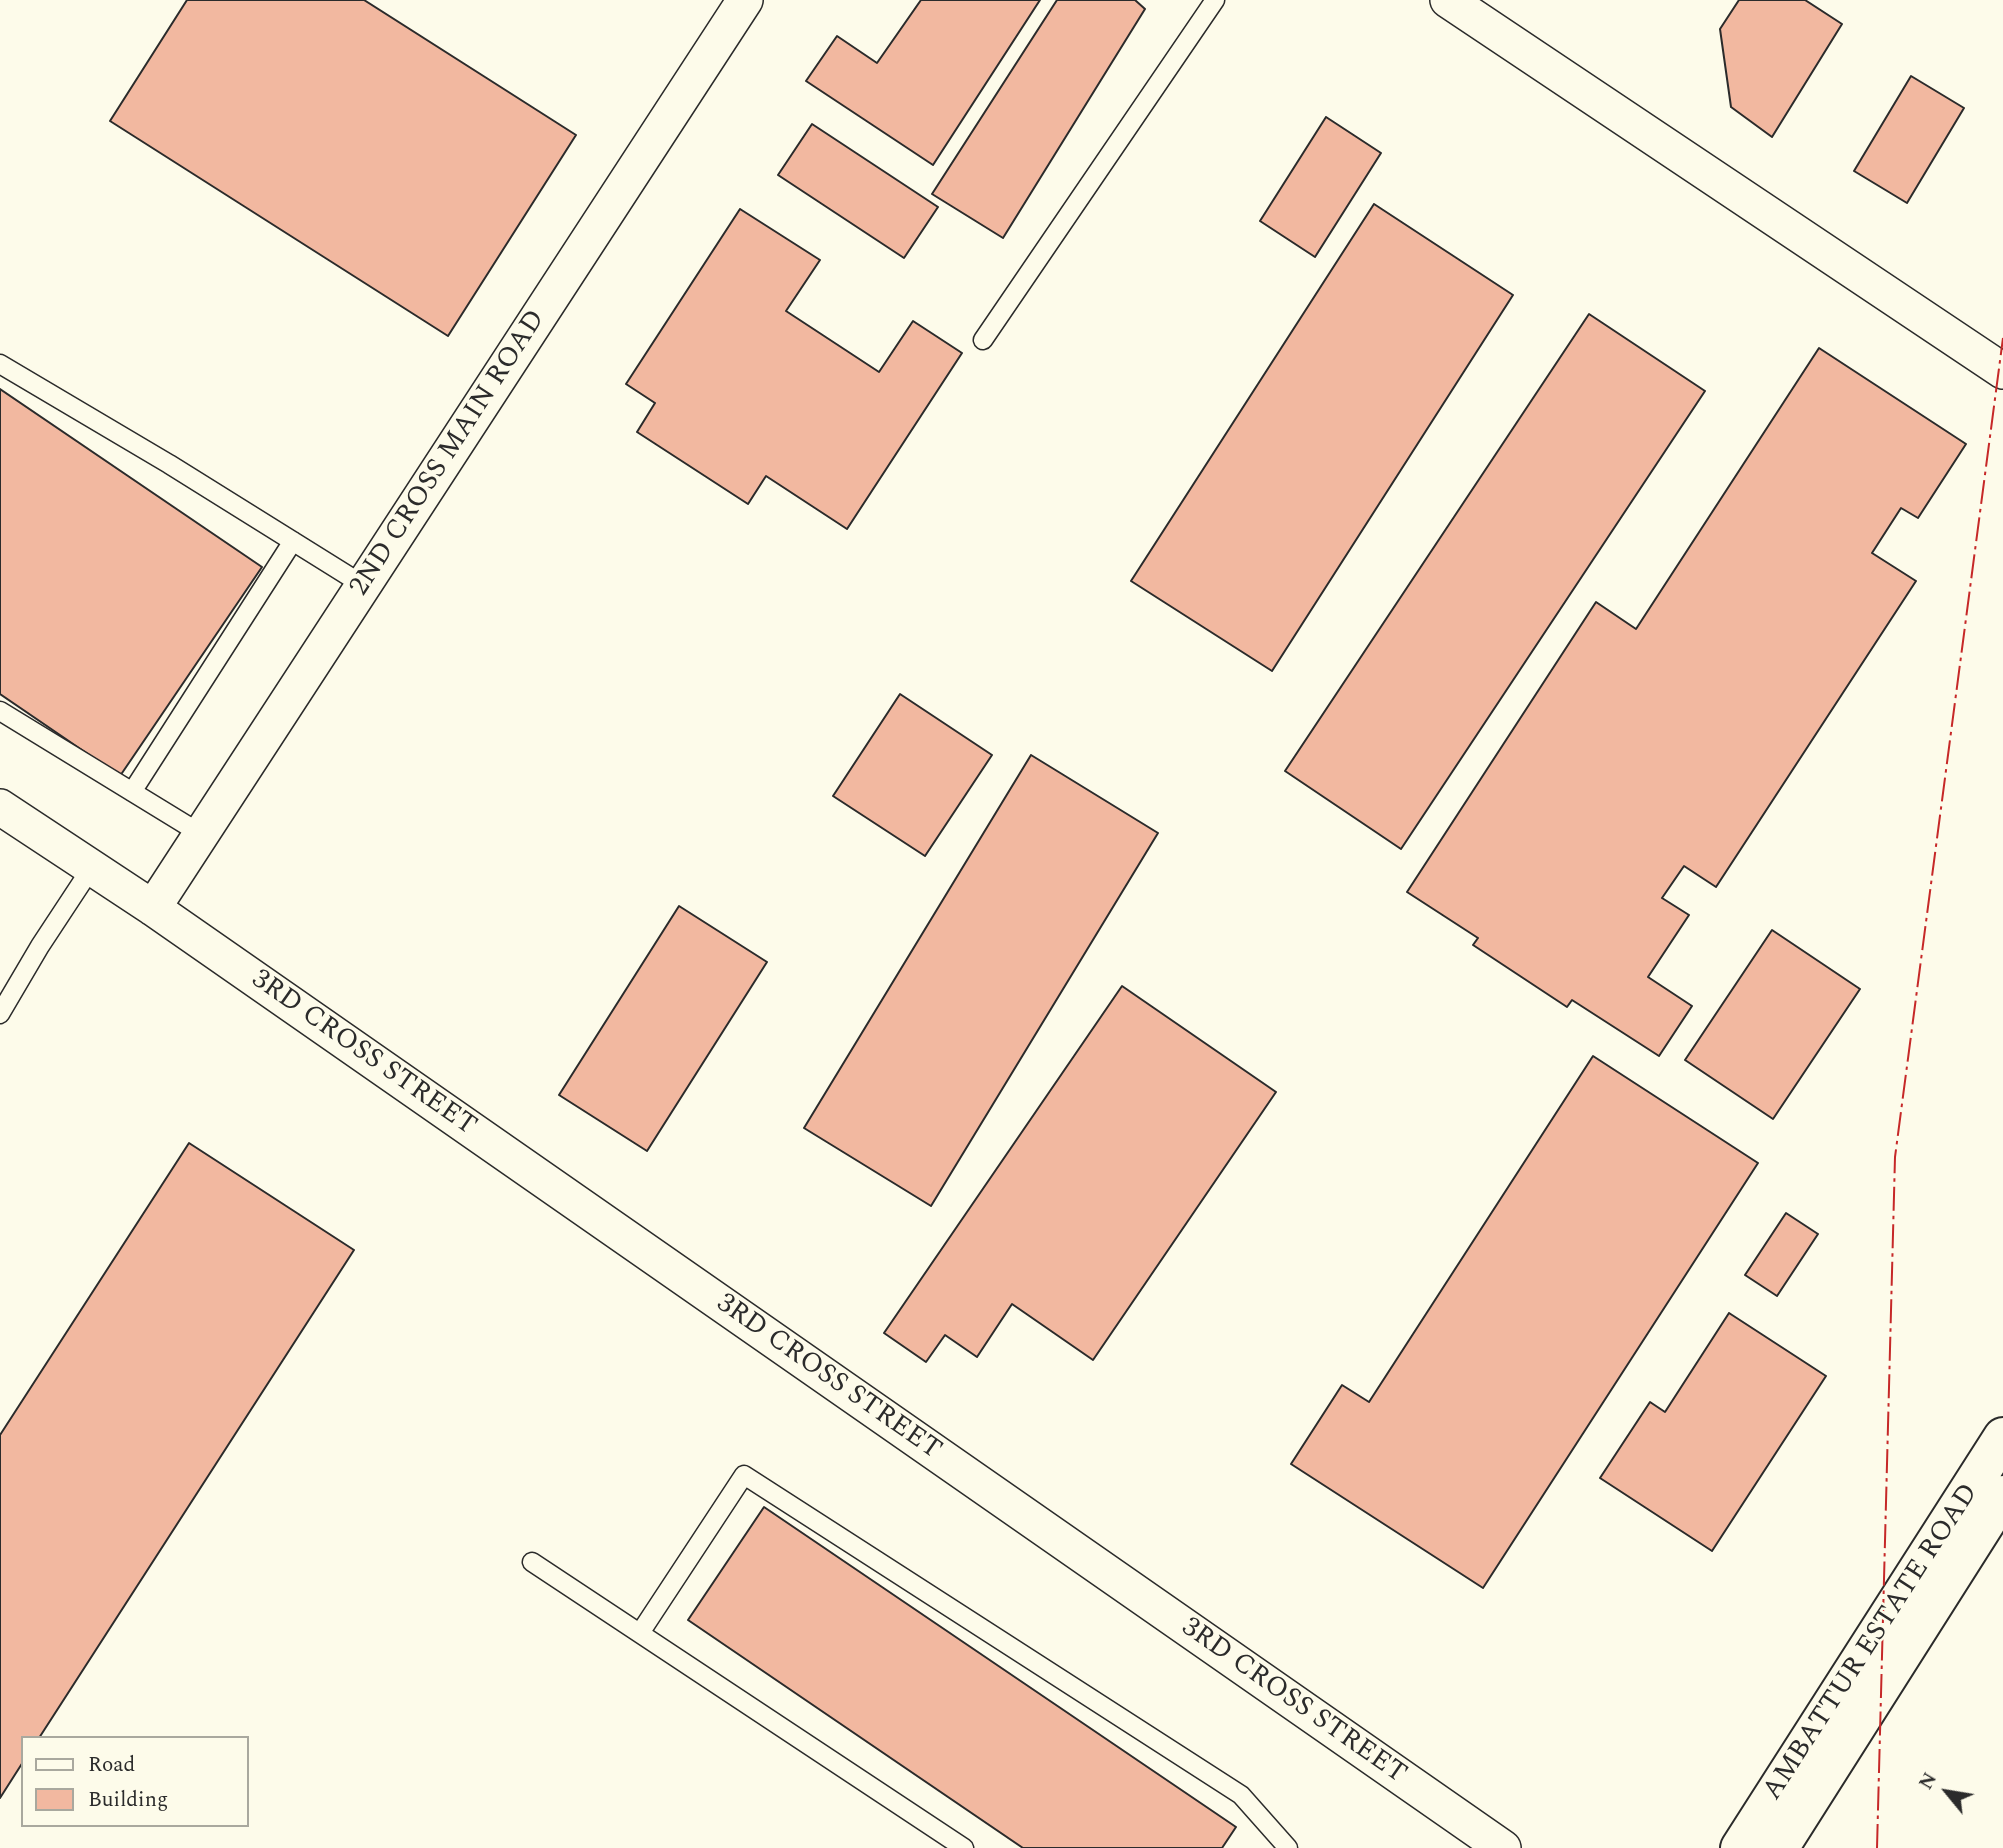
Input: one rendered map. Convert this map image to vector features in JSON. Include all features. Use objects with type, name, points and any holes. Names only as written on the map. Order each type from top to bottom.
[{"type":"main road","name":"AMBATTUR ESTATE ROAD","points":[[1740,1848],[2003,1437]]},
{"type":"main road","name":"AMBATTUR ESTATE ROAD","points":[[1779,1848],[2003,1495]]},
{"type":"street","name":"2ND CROSS MAIN ROAD","points":[[153,908],[745,0]]},
{"type":"street","points":[[1448,0],[2003,371]]},
{"type":"street","name":"3RD CROSS STREET","points":[[0,807],[153,908],[1503,1848]]},
{"type":"lane","points":[[983,340],[1215,0]]},
{"type":"lane","points":[[0,364],[363,585]]},
{"type":"lane","points":[[132,792],[293,541]]},
{"type":"lane","points":[[0,711],[201,834]]},
{"type":"lane","points":[[0,1014],[40,946],[92,867]]},
{"type":"lane","points":[[640,1633],[744,1475],[1241,1795],[1288,1848]]},
{"type":"lane","points":[[532,1562],[964,1848]]},
{"type":"building","points":[[187,0],[364,0],[576,135],[448,336],[110,121]]},
{"type":"building","points":[[921,0],[1040,0],[933,165],[806,81],[837,36],[877,63]]},
{"type":"building","points":[[1057,0],[1135,0],[1145,9],[1003,238],[932,194]]},
{"type":"building","points":[[1739,0],[1805,0],[1842,24],[1772,137],[1731,107],[1720,29]]},
{"type":"building","points":[[1911,76],[1964,108],[1907,203],[1854,171]]},
{"type":"building","points":[[1326,117],[1381,153],[1315,257],[1260,221]]},
{"type":"building","points":[[812,124],[938,207],[904,258],[778,175]]},
{"type":"building","points":[[1374,204],[1513,295],[1272,671],[1131,581]]},
{"type":"building","points":[[740,209],[820,260],[786,311],[879,372],[913,321],[962,353],[847,529],[766,476],[748,504],[637,432],[655,403],[626,384]]},
{"type":"building","points":[[1589,314],[1705,391],[1401,849],[1285,771]]},
{"type":"building","points":[[1819,348],[1966,444],[1918,518],[1901,508],[1872,553],[1916,581],[1716,887],[1684,866],[1662,898],[1689,915],[1648,977],[1692,1006],[1659,1056],[1572,1000],[1567,1007],[1473,945],[1478,938],[1407,892],[1596,602],[1636,629]]},
{"type":"building","points":[[0,389],[262,567],[120,776],[0,694]]},
{"type":"building","points":[[900,694],[992,755],[925,856],[833,796]]},
{"type":"building","points":[[1031,755],[1158,833],[931,1206],[804,1128]]},
{"type":"building","points":[[679,906],[767,962],[647,1151],[559,1095]]},
{"type":"building","points":[[1772,930],[1860,989],[1773,1119],[1685,1060]]},
{"type":"building","points":[[1122,986],[1276,1092],[1093,1360],[1012,1304],[977,1357],[945,1335],[926,1362],[884,1333]]},
{"type":"building","points":[[1593,1056],[1758,1163],[1483,1588],[1291,1464],[1342,1385],[1369,1402]]},
{"type":"building","points":[[189,1143],[354,1250],[40,1736],[21,1736],[21,1765],[0,1798],[0,1435]]},
{"type":"building","points":[[1786,1213],[1818,1234],[1777,1296],[1745,1275]]},
{"type":"building","points":[[1729,1313],[1826,1376],[1712,1551],[1600,1478],[1650,1402],[1665,1412]]},
{"type":"building","points":[[764,1507],[1236,1827],[1222,1848],[1023,1848],[688,1620]]},
{"type":"power","points":[[1877,1848],[1895,1157],[2003,338]]}]
